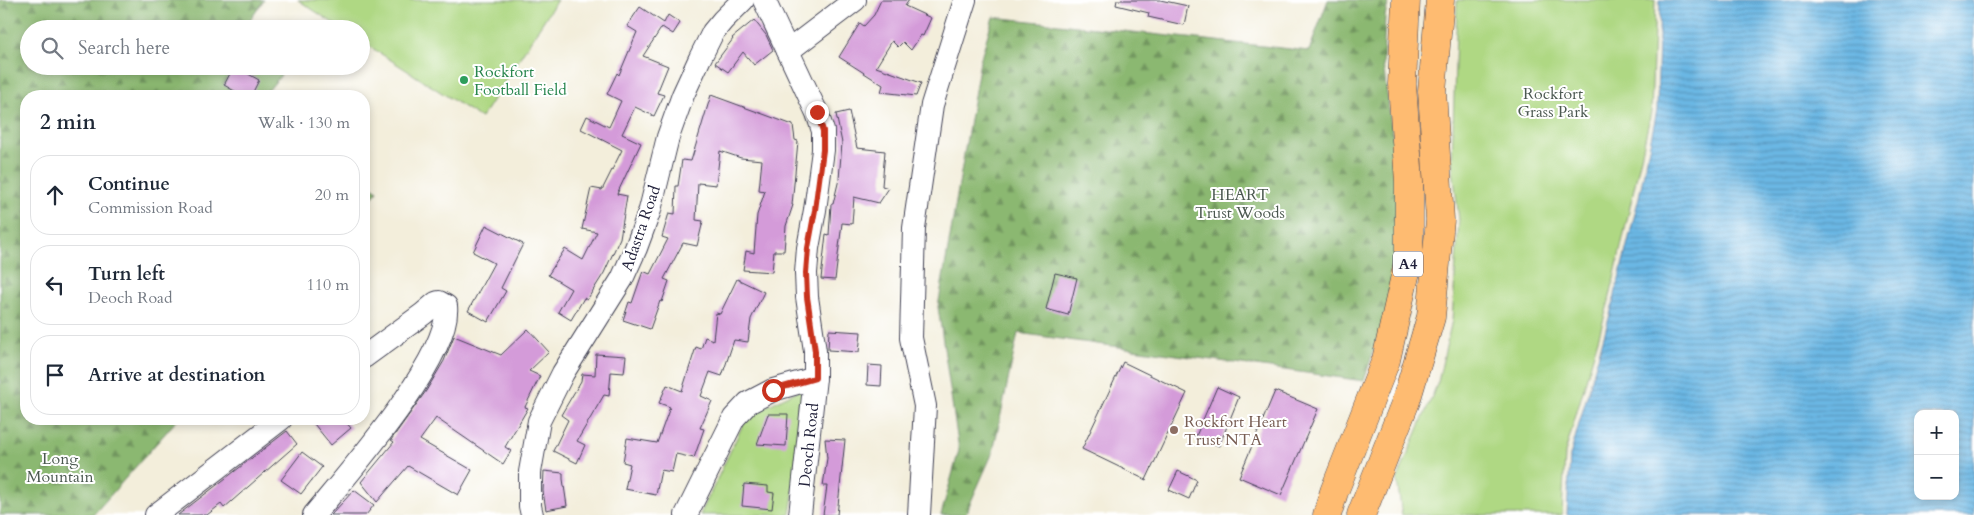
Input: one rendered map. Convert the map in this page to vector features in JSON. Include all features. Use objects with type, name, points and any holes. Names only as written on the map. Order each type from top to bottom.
[{"type":"highway","name":"A4","points":[[1328,507],[1386,360],[1410,258],[1402,84],[1406,0]]},
{"type":"highway","name":"A4","points":[[1361,515],[1406,401],[1431,317],[1440,220],[1432,91],[1440,0]]},
{"type":"street","name":"Adastra Road","points":[[532,515],[530,506],[530,472],[539,422],[563,373],[622,280],[650,210],[668,137],[682,96],[700,58],[718,26],[743,0]]},
{"type":"street","name":"Deoch Road","points":[[764,0],[817,112],[823,131],[823,150],[806,273],[807,297],[815,351],[815,378],[800,515]]},
{"type":"street","points":[[788,51],[855,0]]},
{"type":"street","points":[[919,515],[924,406],[911,338],[914,228],[932,105],[965,0]]},
{"type":"street","points":[[314,515],[385,426],[419,379],[444,327],[447,314],[446,306],[439,302],[436,303],[370,353]]},
{"type":"street","points":[[686,515],[734,418],[748,403],[773,390],[815,378]]},
{"type":"street","points":[[156,515],[273,425]]},
{"type":"green space","name":"Long Mountain","points":[[0,0],[264,0],[250,20],[20,20],[20,75],[281,75],[269,90],[20,90],[20,425],[173,425],[93,515],[0,515]]},
{"type":"green space","name":"Rockfort Football Field","points":[[298,0],[557,0],[481,118],[370,47],[370,20],[328,20]]},
{"type":"green space","name":"HEART Trust Woods","points":[[1328,0],[1389,0],[1385,16],[1383,64],[1398,176],[1398,275],[1364,381],[1018,333],[993,452],[965,515],[941,515],[959,450],[938,307],[980,61],[993,17],[1309,51]]},
{"type":"green space","name":"Rockfort Grass Park","points":[[1457,0],[1655,0],[1651,112],[1609,301],[1565,453],[1562,515],[1402,515],[1397,480],[1438,382],[1452,320],[1459,220],[1452,161]]},
{"type":"green space","points":[[370,186],[378,191],[370,200]]},
{"type":"green space","points":[[809,385],[790,515],[700,515],[747,416]]},
{"type":"water","points":[[1660,0],[1974,0],[1974,515],[1567,515],[1570,456],[1611,311],[1639,197],[1657,110]]},
{"type":"building","points":[[881,0],[909,0],[905,6],[931,18],[923,36],[921,35],[911,50],[903,42],[898,47],[892,41],[876,67],[921,83],[916,96],[881,92],[883,85],[839,57],[860,23],[864,26],[874,15]]},
{"type":"building","points":[[1117,0],[1160,0],[1188,6],[1184,25],[1148,17],[1149,13],[1116,5]]},
{"type":"building","points":[[640,7],[664,23],[668,15],[680,23],[673,34],[662,27],[643,56],[668,66],[657,93],[664,95],[654,116],[635,107],[622,134],[641,143],[617,194],[627,196],[620,238],[604,273],[587,300],[584,298],[571,320],[558,312],[571,289],[548,275],[565,249],[583,260],[597,232],[582,229],[591,188],[602,190],[622,150],[581,129],[587,116],[609,127],[621,101],[607,94],[617,73],[619,75],[637,32],[627,26]]},
{"type":"building","points":[[754,20],[766,35],[773,50],[754,65],[743,52],[728,72],[715,63],[732,38]]},
{"type":"building","points":[[229,75],[250,75],[259,80],[254,90],[233,90],[224,85]]},
{"type":"building","points":[[711,95],[793,125],[795,140],[798,141],[793,205],[786,226],[784,251],[774,251],[772,272],[743,270],[746,251],[754,253],[757,215],[765,191],[759,190],[762,160],[741,158],[720,151],[716,185],[698,183],[696,220],[703,221],[697,246],[683,243],[664,279],[669,281],[650,329],[623,320],[629,302],[632,303],[643,271],[650,274],[668,239],[662,237],[669,213],[675,214],[676,186],[678,186],[682,160],[691,161]]},
{"type":"building","points":[[849,111],[857,148],[885,151],[882,186],[889,188],[879,203],[854,197],[852,224],[842,223],[835,280],[821,279],[826,234],[829,235],[831,204],[833,204],[839,179],[842,143],[836,114]]},
{"type":"building","points":[[486,225],[523,244],[501,288],[506,291],[488,322],[468,311],[494,263],[473,252]]},
{"type":"building","points":[[1055,273],[1077,278],[1068,315],[1046,309]]},
{"type":"building","points":[[737,279],[764,292],[751,319],[748,342],[734,340],[722,376],[710,372],[701,396],[712,401],[700,428],[704,429],[694,458],[676,454],[672,472],[661,470],[656,495],[625,489],[630,464],[623,462],[627,438],[657,443],[670,407],[659,403],[667,385],[682,391],[696,347],[701,349],[705,337],[713,340],[716,313],[720,314]]},
{"type":"building","points":[[528,329],[549,352],[529,371],[540,376],[525,407],[528,408],[505,447],[511,451],[503,464],[436,418],[420,440],[472,470],[458,495],[408,466],[377,502],[361,482],[394,442],[391,440],[426,391],[444,361],[454,336],[501,355]]},
{"type":"building","points":[[829,330],[861,332],[859,352],[828,350]]},
{"type":"building","points":[[596,354],[626,356],[624,373],[611,372],[609,396],[604,395],[577,441],[585,445],[577,463],[553,451],[568,420],[561,415],[581,381],[582,374],[595,375]]},
{"type":"building","points":[[1123,362],[1187,393],[1146,480],[1082,449]]},
{"type":"building","points":[[868,365],[882,366],[881,386],[867,385]]},
{"type":"building","points":[[1217,387],[1239,397],[1219,446],[1196,436]]},
{"type":"building","points":[[1275,391],[1318,409],[1281,495],[1239,477]]},
{"type":"building","points":[[768,414],[788,414],[786,446],[757,444]]},
{"type":"building","points":[[315,425],[348,425],[351,428],[331,445]]},
{"type":"building","points":[[287,431],[297,444],[224,508],[221,504],[207,515],[178,515]]},
{"type":"building","points":[[825,439],[845,440],[837,515],[823,515],[827,486],[823,486],[827,458]]},
{"type":"building","points":[[302,452],[322,467],[301,494],[281,480]]},
{"type":"building","points":[[544,471],[563,473],[567,506],[546,510],[543,491]]},
{"type":"building","points":[[1178,471],[1197,480],[1189,499],[1169,490]]},
{"type":"building","points":[[744,484],[768,486],[768,492],[774,493],[772,509],[742,506]]},
{"type":"building","points":[[354,490],[374,505],[366,515],[331,515]]},
{"type":"place","name":"Rockfort Football Field","points":[[464,80]]},
{"type":"place","name":"Rockfort Heart Trust NTA","points":[[1174,430]]},
{"type":"route","points":[[773,390],[815,378],[815,351],[807,297],[806,273],[823,150],[823,131],[817,112]]}]
